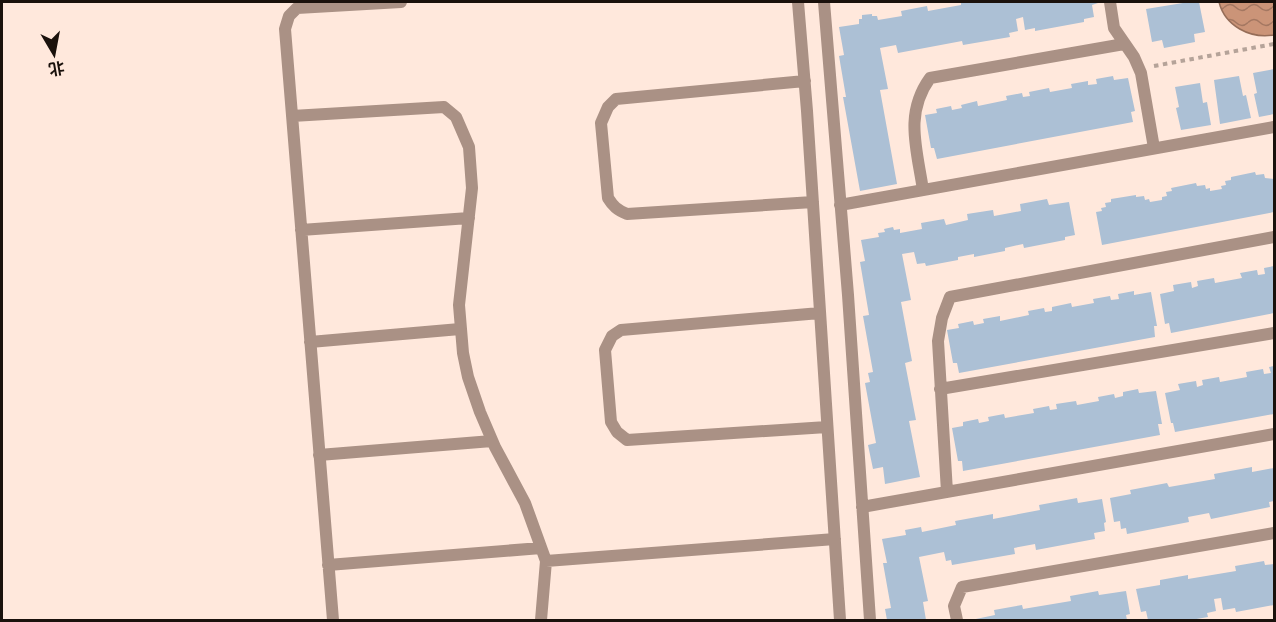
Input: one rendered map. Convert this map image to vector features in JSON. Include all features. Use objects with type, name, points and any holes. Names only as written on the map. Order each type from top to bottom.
[{"type":"lane","points":[[333,621],[285,29],[292,11],[297,8],[401,2]]},
{"type":"lane","points":[[798,2],[840,621]]},
{"type":"lane","points":[[824,2],[870,621]]},
{"type":"lane","points":[[1110,2],[1114,28],[1139,68],[1154,148]]},
{"type":"lane","points":[[923,190],[913,123],[918,99],[930,78],[1124,44]]},
{"type":"lane","points":[[805,81],[616,99],[608,106],[601,123],[608,198],[615,208],[627,214],[813,202]]},
{"type":"lane","points":[[292,116],[444,107],[456,117],[469,147],[472,188],[459,305],[460,329],[468,377],[492,441],[525,503],[546,561],[541,621]]},
{"type":"lane","points":[[840,205],[1275,127]]},
{"type":"lane","points":[[301,230],[469,218]]},
{"type":"lane","points":[[947,492],[938,341],[942,318],[950,297],[1275,237]]},
{"type":"lane","points":[[820,313],[621,330],[612,336],[605,350],[611,422],[617,432],[627,440],[827,427]]},
{"type":"lane","points":[[310,342],[460,329]]},
{"type":"lane","points":[[940,390],[1275,333]]},
{"type":"lane","points":[[862,507],[1275,434]]},
{"type":"lane","points":[[319,455],[492,441]]},
{"type":"lane","points":[[957,621],[954,606],[962,587],[1275,533]]},
{"type":"lane","points":[[546,561],[834,539]]},
{"type":"lane","points":[[328,565],[541,548]]},
{"type":"path","points":[[1139,68],[1275,44]]},
{"type":"water","points":[[1219,2],[1274,2],[1274,35],[1256,35],[1240,29],[1227,18]]},
{"type":"building","points":[[961,2],[1098,3],[1092,5],[1094,17],[1084,19],[1084,22],[1035,31],[1035,28],[1025,30],[1023,17],[1016,19],[1018,31],[1009,33],[1010,37],[963,45],[962,41],[898,53],[896,45],[880,48],[888,89],[880,90],[897,184],[860,191],[843,97],[846,97],[839,56],[844,55],[839,27],[859,24],[862,15],[872,14],[872,16],[877,16],[878,20],[902,16],[901,11],[927,6],[928,11],[961,5]]},
{"type":"building","points":[[1199,2],[1205,32],[1194,34],[1195,42],[1164,48],[1162,40],[1152,42],[1146,9]]},
{"type":"building","points":[[1274,69],[1274,114],[1259,117],[1254,94],[1257,93],[1253,73]]},
{"type":"building","points":[[1113,76],[1114,80],[1128,78],[1135,111],[1131,112],[1133,122],[937,159],[934,148],[931,148],[925,115],[937,113],[936,109],[951,106],[952,110],[977,101],[978,106],[1007,100],[1006,96],[1022,93],[1023,97],[1030,96],[1029,92],[1049,88],[1050,92],[1072,88],[1071,84],[1088,81],[1088,85],[1097,84],[1096,79]]},
{"type":"building","points":[[1239,76],[1251,118],[1220,124],[1214,80]]},
{"type":"building","points":[[1200,83],[1203,103],[1207,102],[1211,125],[1181,130],[1176,108],[1179,107],[1175,87]]},
{"type":"building","points":[[1255,172],[1256,175],[1264,174],[1265,178],[1274,179],[1274,212],[1102,245],[1096,212],[1102,211],[1101,208],[1106,207],[1105,203],[1111,202],[1111,199],[1136,195],[1136,197],[1144,196],[1145,200],[1149,199],[1150,202],[1162,200],[1162,197],[1167,196],[1166,192],[1172,191],[1171,188],[1196,183],[1197,186],[1205,185],[1206,189],[1210,188],[1210,191],[1222,189],[1221,186],[1226,185],[1225,181],[1231,180],[1231,177]]},
{"type":"building","points":[[1047,199],[1049,205],[1069,202],[1075,235],[1065,237],[1065,240],[1024,248],[1023,244],[1005,248],[1005,251],[974,257],[974,254],[958,257],[958,260],[926,266],[925,263],[917,264],[914,252],[902,254],[911,300],[901,302],[912,361],[905,363],[916,420],[909,421],[920,477],[885,484],[883,467],[873,469],[868,445],[876,443],[865,383],[870,382],[868,373],[873,372],[863,316],[869,315],[860,262],[865,261],[861,240],[879,237],[878,233],[893,227],[894,230],[900,229],[900,233],[922,229],[921,223],[944,219],[946,225],[968,220],[967,214],[993,210],[994,216],[1021,211],[1020,204]]},
{"type":"building","points":[[1274,266],[1274,313],[1171,333],[1169,323],[1165,324],[1160,294],[1174,291],[1173,285],[1191,282],[1192,288],[1198,286],[1197,281],[1214,278],[1215,283],[1242,278],[1240,273],[1257,270],[1258,275],[1265,274],[1264,268]]},
{"type":"building","points":[[1134,291],[1134,295],[1151,292],[1157,326],[1154,326],[1155,337],[959,373],[957,363],[953,363],[947,330],[959,328],[958,324],[973,321],[974,325],[984,323],[983,319],[1000,316],[1000,321],[1029,315],[1028,311],[1044,308],[1045,312],[1052,311],[1052,307],[1071,303],[1072,307],[1094,303],[1093,299],[1110,296],[1111,300],[1119,299],[1118,294]]},
{"type":"building","points":[[1274,366],[1274,414],[1175,432],[1165,393],[1180,390],[1178,384],[1196,381],[1197,387],[1203,385],[1202,380],[1219,377],[1220,382],[1247,377],[1246,372],[1263,369],[1264,374],[1271,373],[1269,367]]},
{"type":"building","points":[[1138,389],[1139,393],[1156,391],[1162,424],[1158,424],[1160,435],[963,471],[962,461],[958,461],[952,428],[963,426],[963,422],[978,419],[979,423],[989,421],[988,417],[1004,414],[1005,418],[1034,413],[1033,409],[1049,406],[1050,410],[1057,409],[1056,404],[1076,401],[1077,405],[1099,401],[1098,397],[1114,394],[1115,398],[1123,396],[1123,392]]},
{"type":"building","points":[[1252,467],[1252,472],[1274,468],[1274,501],[1269,502],[1270,507],[1211,519],[1209,513],[1188,517],[1189,522],[1127,534],[1126,528],[1121,529],[1120,521],[1114,522],[1110,498],[1131,494],[1130,490],[1167,483],[1169,487],[1215,479],[1214,474]]},
{"type":"building","points":[[1077,498],[1078,503],[1102,499],[1106,522],[1104,523],[1105,531],[1094,533],[1095,539],[1036,550],[1035,544],[1014,548],[1015,554],[952,565],[951,560],[946,561],[944,552],[919,557],[928,601],[923,602],[926,620],[887,620],[885,609],[891,608],[883,563],[887,563],[882,539],[906,535],[905,530],[921,527],[922,532],[956,525],[955,521],[993,514],[993,519],[1040,510],[1039,505]]},
{"type":"building","points":[[1264,561],[1265,565],[1274,564],[1274,605],[1236,612],[1235,608],[1223,610],[1221,598],[1214,599],[1216,611],[1207,613],[1208,617],[1191,620],[1148,620],[1146,611],[1141,612],[1136,589],[1160,585],[1160,580],[1188,575],[1188,579],[1236,571],[1235,566]]},
{"type":"building","points":[[1098,591],[1099,595],[1126,591],[1130,614],[1126,615],[1127,620],[971,620],[995,615],[994,610],[1022,605],[1023,609],[1071,601],[1070,596]]}]
